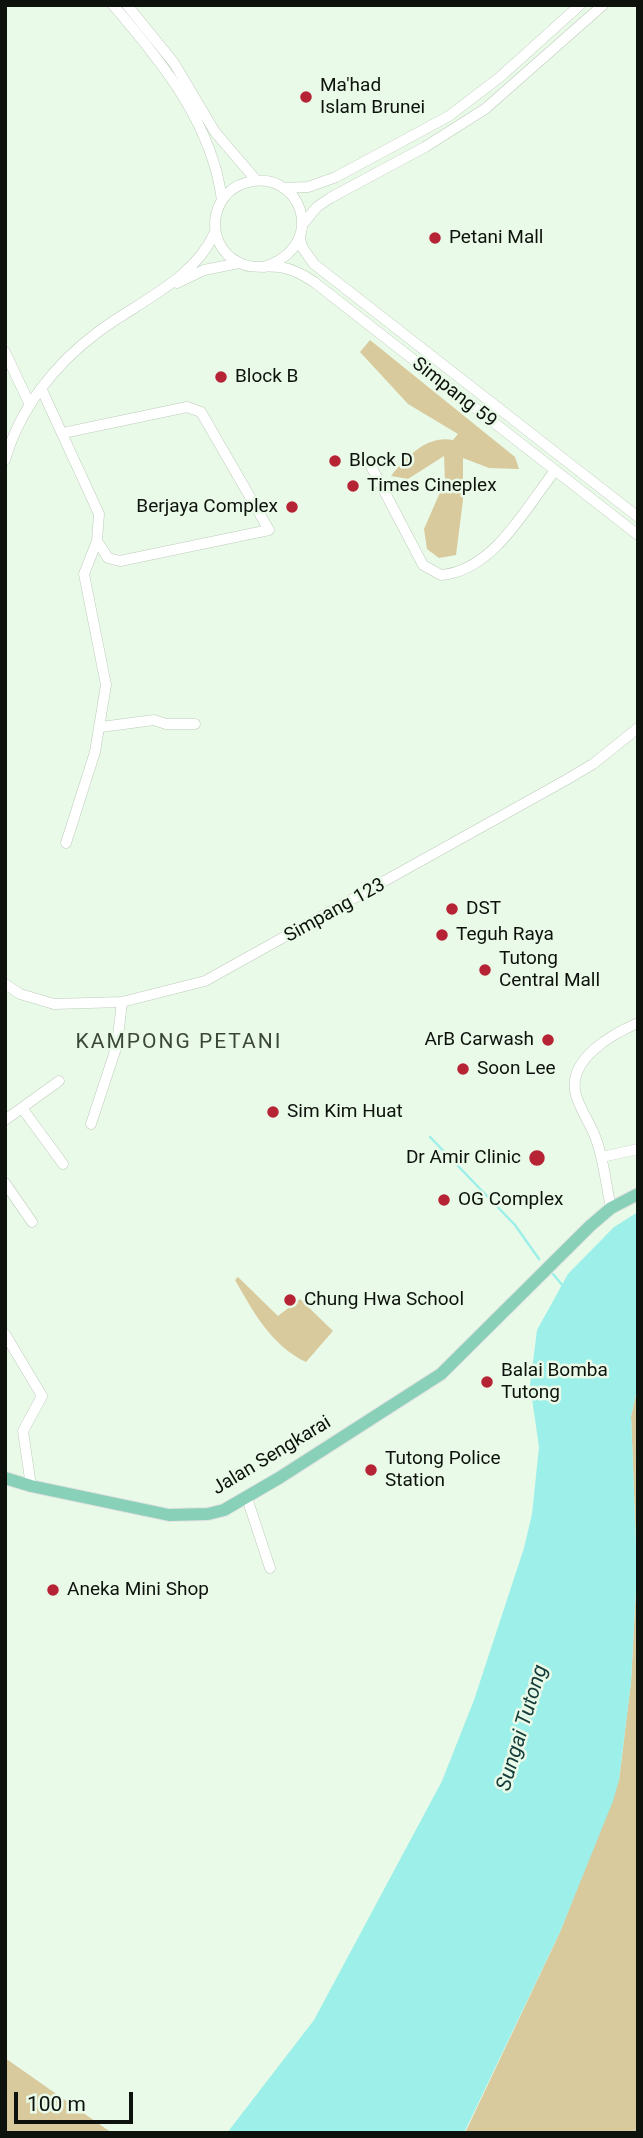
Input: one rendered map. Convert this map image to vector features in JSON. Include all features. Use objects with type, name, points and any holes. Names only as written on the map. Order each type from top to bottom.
[{"type":"main road","name":"Jalan Sengkarai","points":[[5,1478],[169,1515],[208,1514],[247,1498],[418,1390],[457,1361],[544,1269],[611,1208],[638,1194]]},
{"type":"street","points":[[113,5],[145,43],[183,97],[208,144],[222,200]]},
{"type":"street","points":[[127,5],[174,64],[215,132],[256,180],[284,188],[308,187],[336,177],[449,116],[500,77],[580,5]]},
{"type":"street","points":[[302,225],[317,207],[330,198],[457,128],[510,89],[603,5]]},
{"type":"street","points":[[500,77],[510,89]]},
{"type":"street","points":[[239,263],[223,250],[215,232],[215,221],[222,200],[231,190],[256,180]]},
{"type":"street","points":[[5,460],[21,419],[41,387],[61,364],[99,332],[152,297],[204,270],[239,263],[264,267],[286,257],[300,238],[302,225],[298,204],[284,188]]},
{"type":"street","points":[[152,297],[199,258],[215,232]]},
{"type":"street","name":"Simpang 59","points":[[300,238],[302,247],[314,264],[638,517]]},
{"type":"street","name":"Simpang 59","points":[[264,267],[293,271],[314,282],[638,535]]},
{"type":"street","points":[[5,352],[30,405]]},
{"type":"street","points":[[41,387],[99,514],[97,541],[84,574],[104,661],[106,685],[101,727],[66,843]]},
{"type":"street","points":[[63,433],[187,407],[195,408],[201,412],[269,530],[120,561],[108,558],[97,541]]},
{"type":"street","points":[[372,468],[423,565],[441,575],[463,569],[487,555],[554,472]]},
{"type":"street","points":[[101,727],[154,720],[166,724],[195,724]]},
{"type":"street","name":"Simpang 123","points":[[5,984],[20,994],[54,1004],[122,1002],[205,981],[242,963],[566,780],[593,764],[638,728]]},
{"type":"street","points":[[91,1124],[117,1045],[122,1002]]},
{"type":"street","points":[[611,1208],[602,1157],[577,1099],[575,1075],[594,1051],[638,1023]]},
{"type":"street","points":[[5,1120],[59,1081]]},
{"type":"street","points":[[22,1108],[63,1164]]},
{"type":"street","points":[[602,1157],[638,1149]]},
{"type":"street","points":[[5,1182],[32,1222]]},
{"type":"street","points":[[5,1334],[42,1396],[23,1431],[31,1486]]},
{"type":"street","points":[[247,1498],[270,1568]]},
{"type":"shaded area","points":[[370,340],[515,457],[519,469],[489,468],[463,458],[463,500],[456,555],[439,558],[427,549],[424,529],[445,481],[444,456],[408,479],[391,476],[418,449],[434,441],[453,440],[458,434],[408,404],[360,352]]},
{"type":"shaded area","points":[[238,1277],[278,1316],[300,1299],[333,1331],[306,1362],[283,1347],[264,1327],[235,1280]]},
{"type":"shaded area","points":[[638,1386],[638,2133],[465,2133],[560,1932],[619,1780],[631,1682],[637,1569],[631,1416]]},
{"type":"shaded area","points":[[5,2058],[112,2133],[5,2133]]},
{"type":"water","name":"Sungai Tutong","points":[[638,1212],[638,1386],[631,1416],[637,1569],[631,1682],[619,1780],[560,1932],[464,2133],[227,2133],[314,2020],[442,1781],[474,1700],[524,1548],[532,1514],[539,1447],[530,1385],[537,1330],[568,1274],[614,1227]]},
{"type":"waterway","points":[[430,1137],[515,1225],[539,1259]]},
{"type":"waterway","points":[[553,1274],[564,1287]]},
{"type":"place","name":"Ma'had Islam Brunei","points":[[306,97]]},
{"type":"place","name":"Petani Mall","points":[[435,238]]},
{"type":"place","name":"Block B","points":[[221,377]]},
{"type":"place","name":"Block D","points":[[335,461]]},
{"type":"place","name":"Times Cineplex","points":[[353,486]]},
{"type":"place","name":"Berjaya Complex","points":[[292,507]]},
{"type":"place","name":"DST","points":[[452,909]]},
{"type":"place","name":"Teguh Raya","points":[[442,935]]},
{"type":"place","name":"Tutong Central Mall","points":[[485,970]]},
{"type":"place","name":"ArB Carwash","points":[[548,1040]]},
{"type":"place","name":"Soon Lee","points":[[463,1069]]},
{"type":"place","name":"Sim Kim Huat","points":[[273,1112]]},
{"type":"place","name":"Dr Amir Clinic","points":[[537,1158]]},
{"type":"place","name":"OG Complex","points":[[444,1200]]},
{"type":"place","name":"Chung Hwa School","points":[[290,1300]]},
{"type":"place","name":"Balai Bomba Tutong","points":[[487,1382]]},
{"type":"place","name":"Tutong Police Station","points":[[371,1470]]},
{"type":"place","name":"Aneka Mini Shop","points":[[53,1590]]},
{"type":"district","name":"KAMPONG PETANI","points":[[179,1043]]}]
